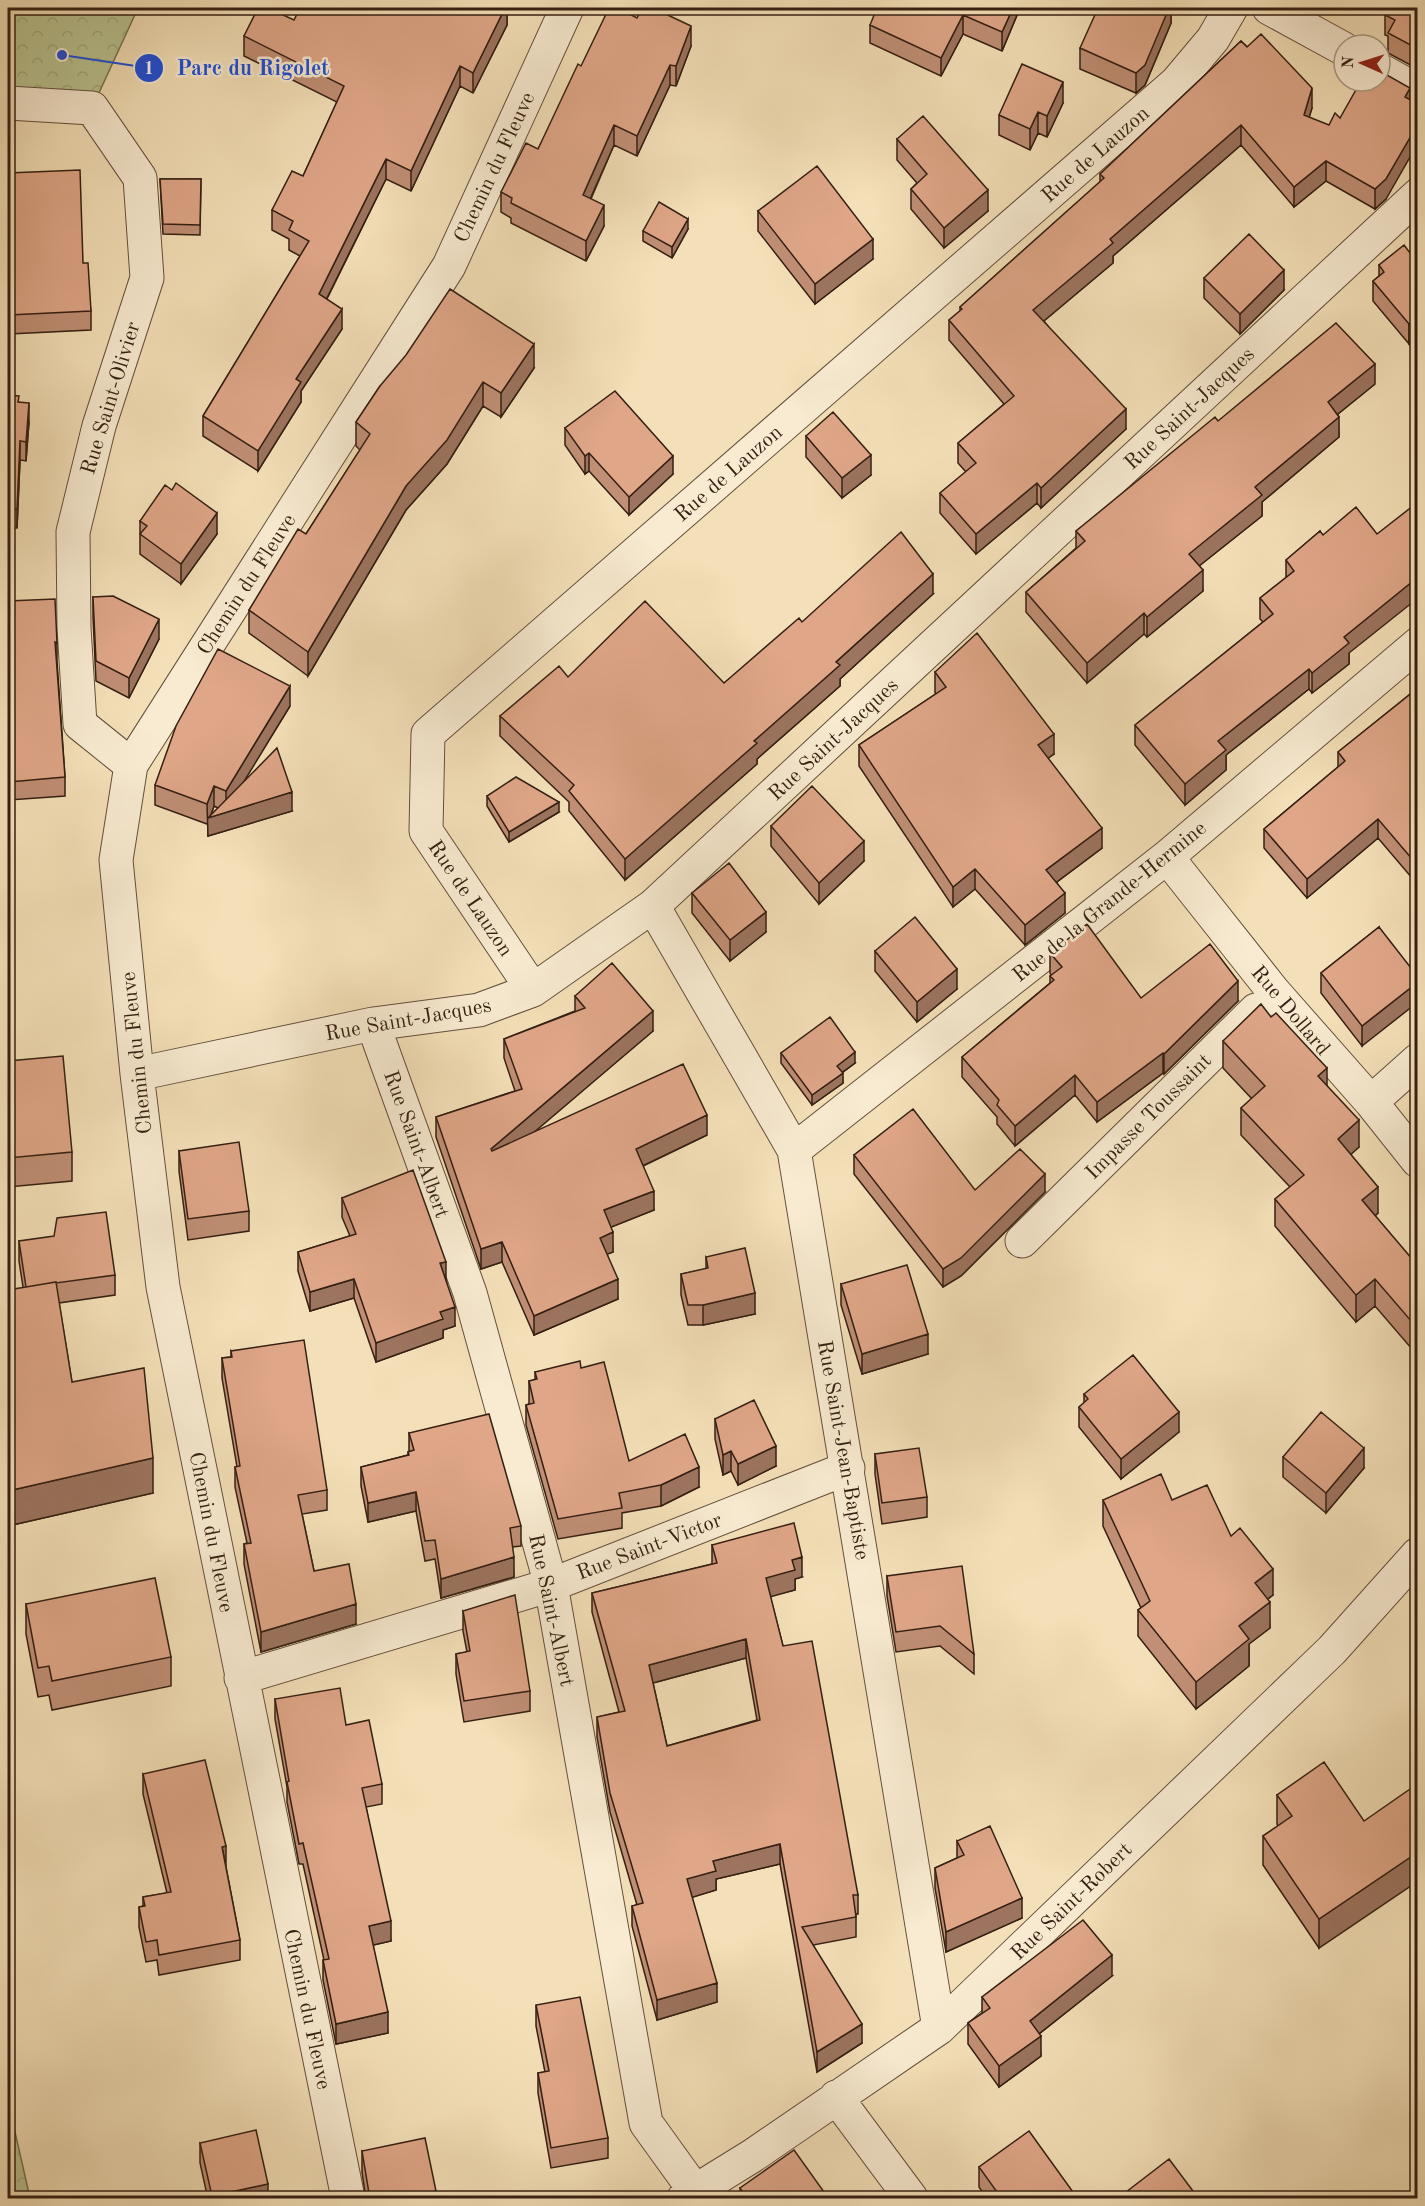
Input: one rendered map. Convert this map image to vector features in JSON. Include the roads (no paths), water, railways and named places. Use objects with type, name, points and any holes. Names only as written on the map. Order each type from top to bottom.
[{"type":"street","name":"Chemin du Fleuve","points":[[348,2199],[241,1678],[164,1287],[137,1074],[116,860],[131,765],[449,266],[567,8]]},
{"type":"street","name":"Rue de Lauzon","points":[[533,990],[426,831],[428,734],[1176,83],[1213,39],[1231,8]]},
{"type":"street","points":[[1269,8],[1332,43]]},
{"type":"street","points":[[1392,77],[1418,91]]},
{"type":"street","name":"Rue Saint-Olivier","points":[[8,103],[92,108],[140,178],[147,278],[99,426],[73,532],[74,628],[80,724],[131,765]]},
{"type":"street","name":"Rue Saint-Jacques","points":[[137,1074],[373,1024],[479,1010],[533,990],[653,906],[1418,195]]},
{"type":"street","name":"Rue de la Grande-Hermine","points":[[794,1149],[1167,857],[1418,644]]},
{"type":"street","name":"Rue Dollard","points":[[1167,857],[1274,992],[1371,1102],[1418,1161]]},
{"type":"street","name":"Rue Saint-Jean-Baptiste","points":[[653,906],[794,1149],[939,2028]]},
{"type":"street","name":"Impasse Toussaint","points":[[1022,1241],[1274,992]]},
{"type":"street","name":"Rue Saint-Albert","points":[[373,1024],[470,1293],[551,1585],[646,2123],[693,2196]]},
{"type":"street","points":[[1371,1102],[1418,1060]]},
{"type":"street","name":"Rue Saint-Victor","points":[[241,1678],[551,1585],[848,1468]]},
{"type":"street","name":"Rue Saint-Robert","points":[[693,2196],[939,2028],[1332,1650],[1418,1554]]},
{"type":"street","points":[[836,2097],[911,2199]]},
{"type":"place","name":"Parc du Rigolet","points":[[62,55]]}]
